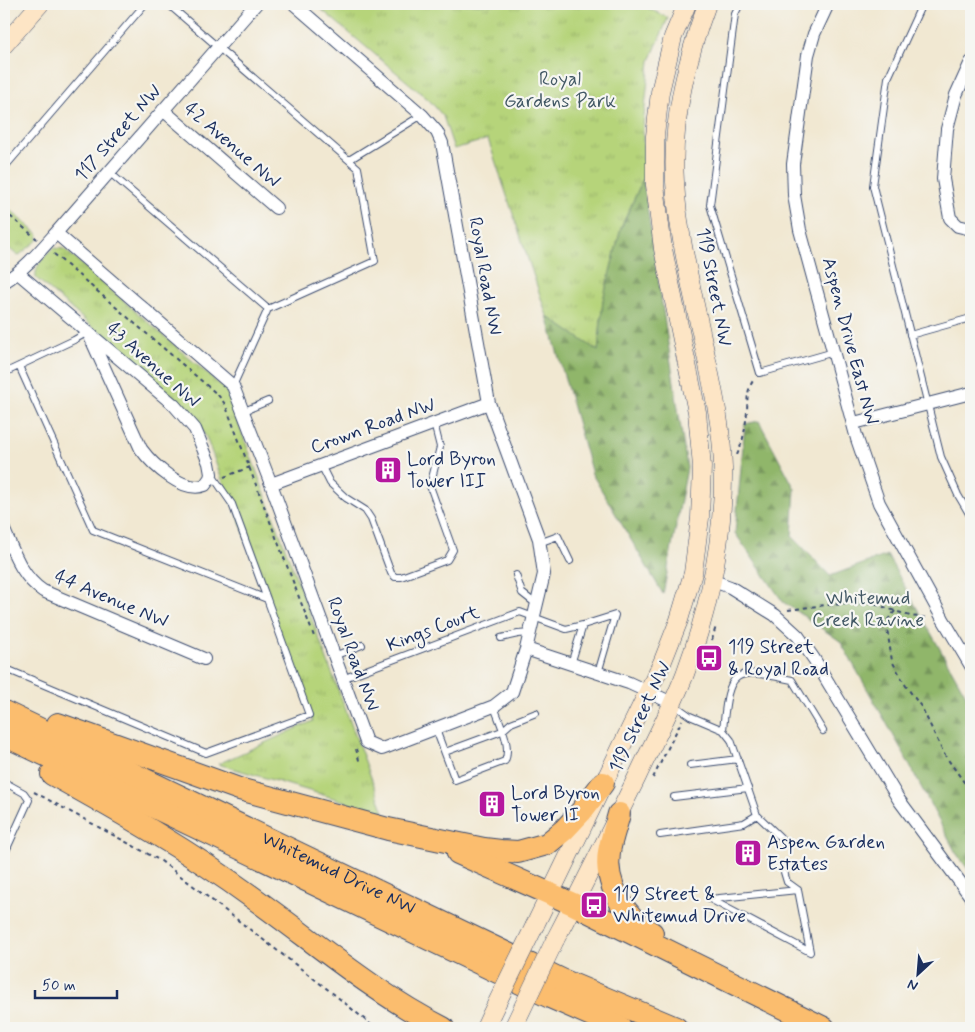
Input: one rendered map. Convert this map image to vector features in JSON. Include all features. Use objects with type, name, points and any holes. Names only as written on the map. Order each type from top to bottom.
[{"type":"highway","points":[[4,705],[239,790],[388,830],[449,850],[574,904],[824,1028]]},
{"type":"highway","name":"Whitemud Drive NW","points":[[4,712],[562,980],[676,1028]]},
{"type":"highway","name":"Whitemud Drive NW","points":[[4,735],[550,997],[621,1028]]},
{"type":"highway","points":[[4,746],[176,845],[252,896],[373,986],[400,1004],[443,1028]]},
{"type":"highway","points":[[388,830],[484,850],[518,852],[547,844],[581,812],[603,783]]},
{"type":"highway","points":[[619,814],[609,852],[609,864],[614,888],[623,906],[632,918],[649,931],[736,985]]},
{"type":"highway","points":[[373,986],[416,1028]]},
{"type":"main road","points":[[4,45],[40,4]]},
{"type":"main road","name":"119 Street NW","points":[[488,1022],[662,663],[679,620],[693,573],[700,518],[701,458],[696,412],[663,249],[655,175],[655,136],[660,92],[673,37],[687,4]]},
{"type":"main road","name":"119 Street NW","points":[[513,1028],[672,703],[700,629],[711,580],[722,519],[723,466],[717,411],[683,246],[675,181],[675,138],[680,97],[694,39],[706,4]]},
{"type":"main road","points":[[693,573],[711,580]]},
{"type":"street","name":"117 Street NW","points":[[4,282],[18,273],[56,233],[256,4]]},
{"type":"street","name":"Royal Road NW","points":[[233,386],[366,742],[382,749],[435,727],[494,706],[512,692],[526,649],[544,574],[540,543],[489,403],[442,143],[437,132],[422,115],[294,4]]},
{"type":"street","name":"Aspen Drive East NW","points":[[828,4],[814,34],[808,55],[793,164],[796,212],[854,423],[879,502],[943,620],[971,666]]},
{"type":"street","points":[[967,229],[953,222],[949,214],[943,179],[947,129],[951,110],[971,62]]},
{"type":"street","name":"42 Avenue NW","points":[[163,110],[276,208]]},
{"type":"street","name":"43 Avenue NW","points":[[56,233],[233,386]]},
{"type":"street","name":"43 Avenue NW","points":[[18,273],[88,332],[174,405],[188,420],[199,438],[211,469],[210,478],[204,485],[196,487],[187,485],[167,474],[149,460],[136,440],[88,332]]},
{"type":"street","points":[[854,423],[971,393]]},
{"type":"street","name":"Crown Road NW","points":[[271,484],[489,403]]},
{"type":"street","name":"44 Avenue NW","points":[[4,530],[8,549],[25,575],[44,591],[204,659]]},
{"type":"street","points":[[711,580],[730,588],[775,615],[798,636],[814,659],[899,800],[971,897]]},
{"type":"street","points":[[526,649],[629,683],[672,703]]},
{"type":"lane","points":[[4,168],[145,4]]},
{"type":"lane","points":[[168,4],[358,168],[375,261],[268,309],[233,386]]},
{"type":"lane","points":[[740,4],[735,14],[710,205],[760,373],[834,352]]},
{"type":"lane","points":[[922,4],[888,78],[874,186],[940,457],[971,517]]},
{"type":"lane","points":[[349,160],[422,115]]},
{"type":"lane","points":[[109,172],[268,309]]},
{"type":"lane","points":[[910,335],[971,318]]},
{"type":"lane","points":[[4,373],[88,332]]},
{"type":"lane","points":[[19,366],[93,530],[267,599]]},
{"type":"lane","points":[[242,412],[268,401]]},
{"type":"lane","points":[[321,465],[330,483],[346,498],[365,510],[371,519],[391,573],[400,577],[447,560],[453,550],[430,486],[440,447],[434,423]]},
{"type":"lane","points":[[4,668],[206,753],[309,715],[232,504],[211,474]]},
{"type":"lane","points":[[540,543],[558,536],[570,561]]},
{"type":"lane","points":[[516,575],[522,594],[535,610],[566,629],[615,615],[598,673]]},
{"type":"lane","name":"Kings Court","points":[[342,679],[520,612],[535,610]]},
{"type":"lane","points":[[571,664],[582,625]]},
{"type":"lane","points":[[501,638],[530,633]]},
{"type":"lane","points":[[334,656],[362,645]]},
{"type":"lane","points":[[723,730],[726,696],[735,678],[743,673],[759,673],[792,680],[823,731]]},
{"type":"lane","points":[[672,703],[690,716],[723,730],[731,740],[757,815],[781,838]]},
{"type":"lane","points":[[435,727],[455,780],[505,761],[508,754],[506,743],[494,706]]},
{"type":"lane","points":[[445,752],[502,731],[511,724],[536,714]]},
{"type":"lane","points":[[690,765],[738,759]]},
{"type":"lane","points":[[4,782],[24,793],[29,800],[4,856]]},
{"type":"lane","points":[[674,797],[748,788]]},
{"type":"lane","points":[[660,835],[744,822],[757,815]]},
{"type":"lane","points":[[784,872],[787,882],[798,890],[810,952],[710,899],[798,890]]},
{"type":"path","points":[[4,211],[37,239]]},
{"type":"path","points":[[54,254],[218,395],[225,404],[315,641]]},
{"type":"path","points":[[737,456],[742,443],[746,421],[747,393],[753,380],[760,373]]},
{"type":"path","points":[[224,478],[250,467]]},
{"type":"path","points":[[784,610],[825,605],[872,603],[910,616],[943,620]]},
{"type":"path","points":[[895,611],[886,622],[892,661],[906,686],[922,708],[944,754],[971,792]]},
{"type":"path","points":[[353,742],[360,764]]},
{"type":"path","points":[[38,794],[150,853],[375,1028]]},
{"type":"green space","name":"Royal Gardens Park","points":[[315,4],[640,4],[668,18],[650,61],[643,126],[643,179],[621,228],[603,300],[598,352],[547,316],[488,139],[454,149],[443,116],[429,100]]},
{"type":"green space","points":[[643,179],[687,468],[663,594],[592,474],[547,316],[598,351],[603,300],[621,228]]},
{"type":"green space","points":[[4,204],[39,235],[37,237],[39,239],[18,256],[4,244]]},
{"type":"green space","points":[[54,248],[64,249],[226,390],[384,812],[348,804],[347,802],[218,764],[313,721],[235,507],[223,482],[206,437],[192,415],[36,278],[38,265]]},
{"type":"green space","name":"Whitemud Creek Ravine","points":[[759,421],[795,489],[792,536],[830,576],[887,555],[971,704],[971,873],[956,853],[900,747],[840,641],[783,602],[735,533],[745,424]]},
{"type":"place","name":"Lord Byron Tower III","points":[[388,470]]},
{"type":"place","name":"119 Street & Royal Road","points":[[709,658]]},
{"type":"place","name":"Lord Byron Tower II","points":[[492,804]]},
{"type":"place","name":"Aspen Garden Estates","points":[[748,853]]},
{"type":"place","name":"119 Street & Whitemud Drive","points":[[594,905]]}]
